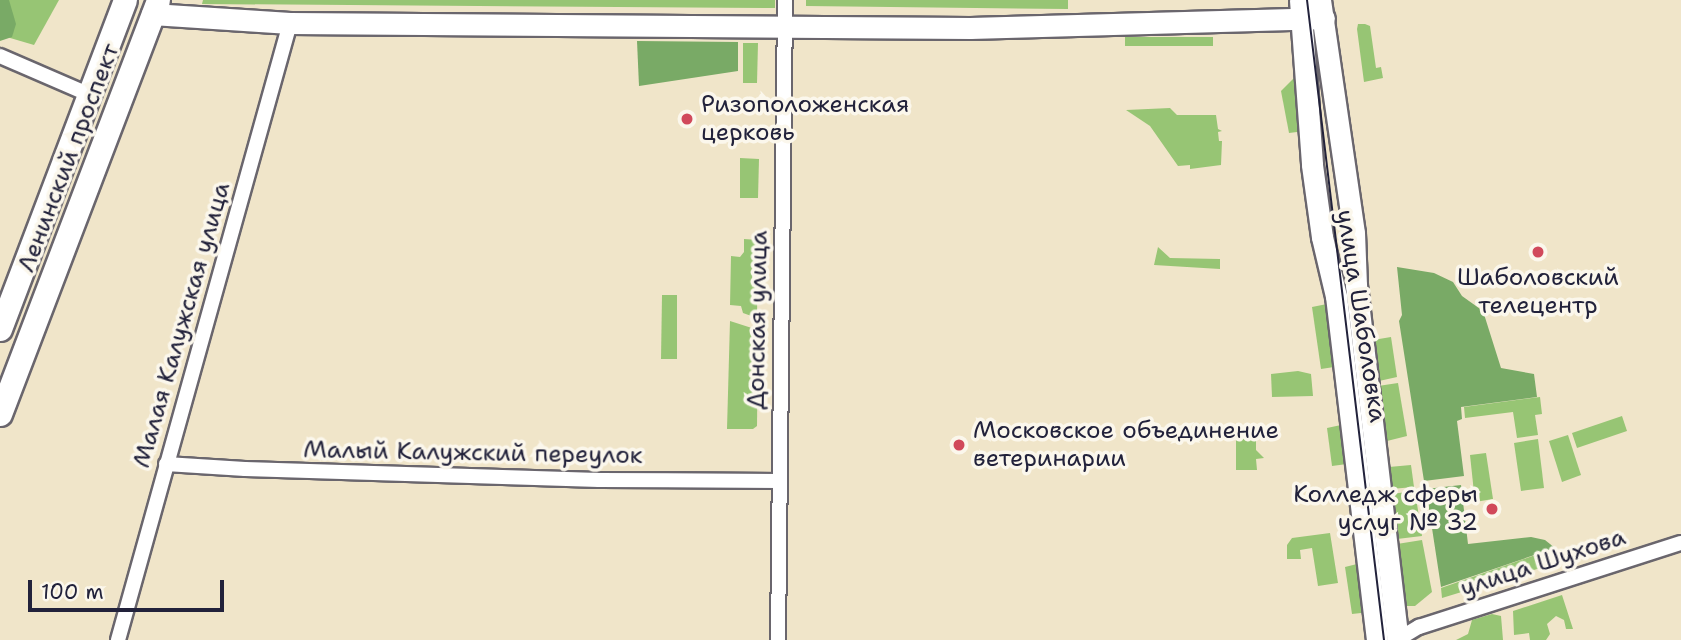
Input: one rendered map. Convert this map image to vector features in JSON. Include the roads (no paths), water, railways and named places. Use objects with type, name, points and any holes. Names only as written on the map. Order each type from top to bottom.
[{"type":"main road","name":"Ленинский проспект","points":[[0,329],[125,0]]},
{"type":"main road","name":"Ленинский проспект","points":[[0,414],[155,7]]},
{"type":"main road","points":[[155,7],[290,23],[970,28],[1322,9]]},
{"type":"main road","name":"улица Шаболовка","points":[[1322,9],[1354,233],[1356,285],[1398,640]]},
{"type":"main road","name":"улица Шаболовка","points":[[1301,10],[1312,165],[1322,237],[1336,296],[1377,640]]},
{"type":"street","name":"Донская улица","points":[[778,640],[785,0]]},
{"type":"street","name":"Малая Калужская улица","points":[[118,640],[290,23]]},
{"type":"street","points":[[0,56],[88,94]]},
{"type":"street","name":"Малый Калужский переулок","points":[[166,464],[611,480],[779,481]]},
{"type":"street","name":"улица Шухова","points":[[1398,640],[1419,627],[1681,543]]},
{"type":"street","points":[[1395,617],[1419,627]]},
{"type":"tram line","points":[[1307,0],[1384,640]]},
{"type":"place","name":"Ризоположенская церковь","points":[[687,119]]},
{"type":"place","name":"Шаболовский телецентр","points":[[1538,252]]},
{"type":"place","name":"Московское объединение ветеринарии","points":[[959,445]]},
{"type":"place","name":"Колледж сферы услуг № 32","points":[[1492,509]]}]
